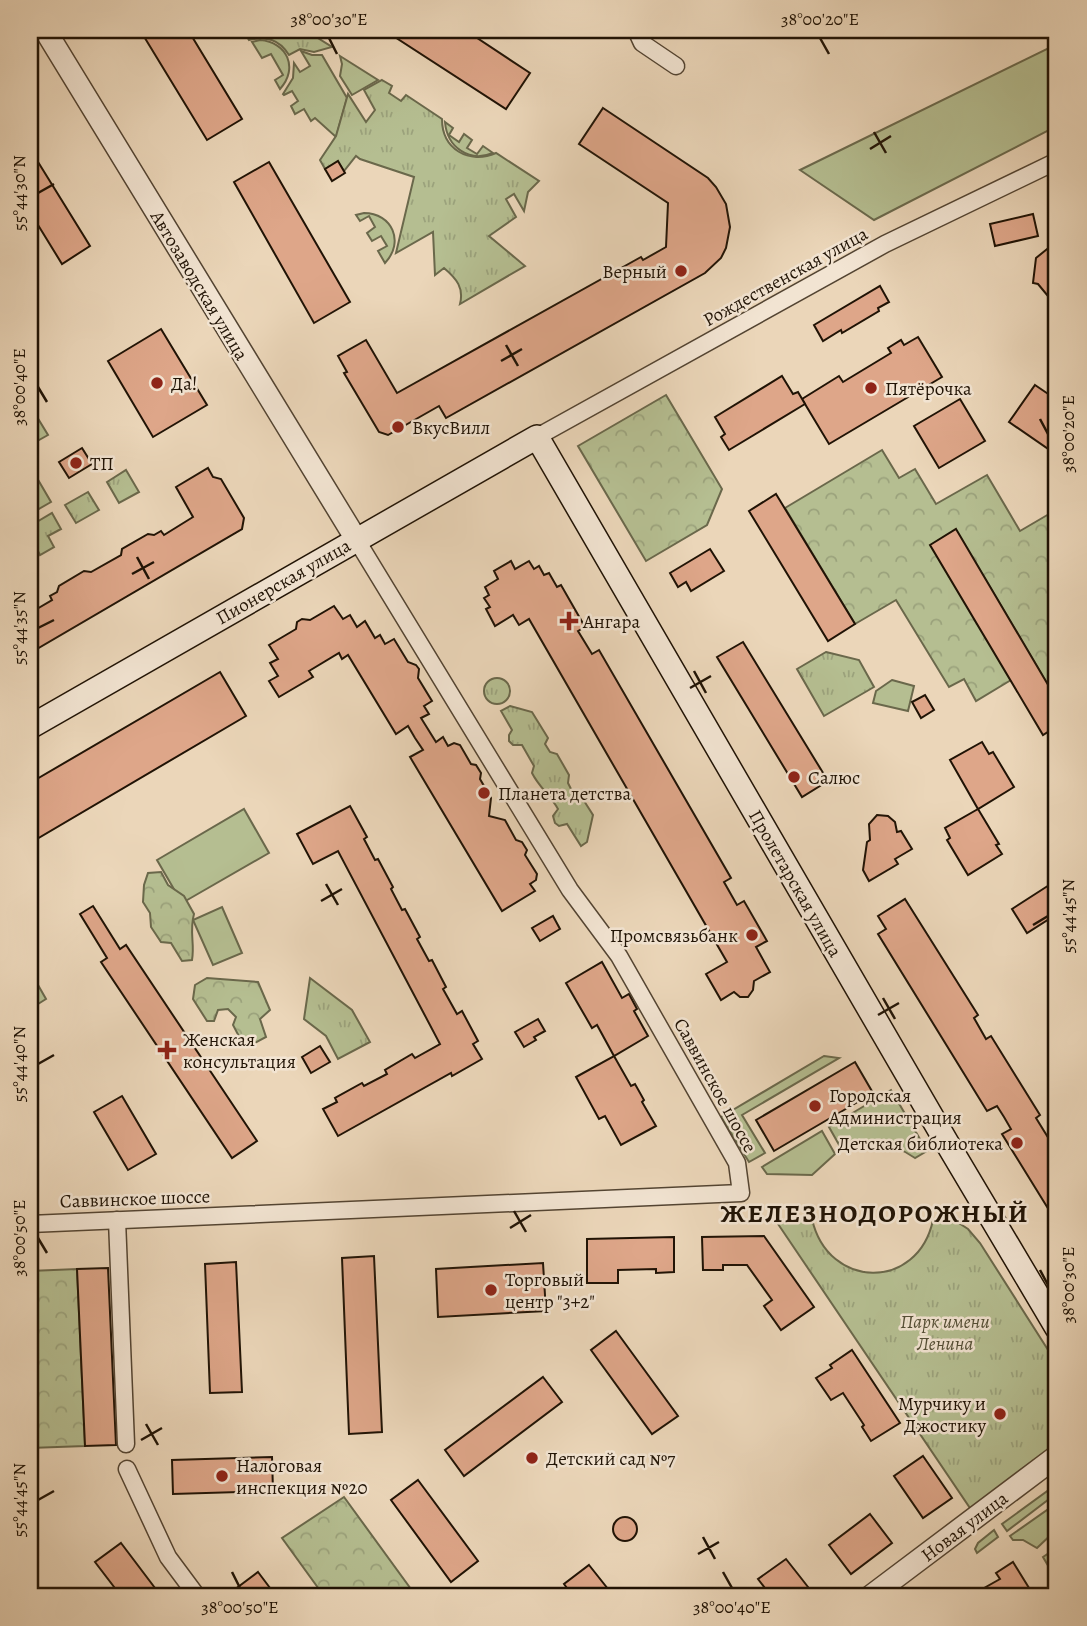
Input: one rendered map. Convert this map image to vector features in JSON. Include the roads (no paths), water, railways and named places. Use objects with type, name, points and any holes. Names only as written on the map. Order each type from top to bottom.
[{"type":"main road","name":"Пионерская улица","points":[[30,727],[537,437]]},
{"type":"main road","name":"Пролетарская улица","points":[[537,437],[1057,1328]]},
{"type":"street","name":"Автозаводская улица","points":[[45,30],[356,539]]},
{"type":"street","points":[[636,30],[642,43],[676,66]]},
{"type":"street","name":"Рождественская улица","points":[[537,437],[885,244],[1057,161]]},
{"type":"street","name":"Саввинское шоссе","points":[[30,1224],[741,1193],[737,1163],[620,956],[570,890],[356,539]]},
{"type":"street","points":[[117,1220],[126,1444]]},
{"type":"street","name":"Новая улица","points":[[871,1596],[1057,1456]]},
{"type":"street","points":[[127,1469],[168,1557],[197,1596]]},
{"type":"place","name":"Верный","points":[[681,271]]},
{"type":"place","name":"Да!","points":[[157,383]]},
{"type":"place","name":"Пятёрочка","points":[[871,388]]},
{"type":"place","name":"ВкусВилл","points":[[398,427]]},
{"type":"place","name":"ТП","points":[[76,463]]},
{"type":"place","name":"Ангара","points":[[569,621]]},
{"type":"place","name":"Салюс","points":[[794,777]]},
{"type":"place","name":"Планета детства","points":[[484,793]]},
{"type":"place","name":"Промсвязьбанк","points":[[752,935]]},
{"type":"place","name":"Женская консультация","points":[[167,1050]]},
{"type":"place","name":"Городская Администрация","points":[[815,1106]]},
{"type":"place","name":"Детская библиотека","points":[[1017,1143]]},
{"type":"place","name":"Торговый центр \"3+2\"","points":[[491,1290]]},
{"type":"place","name":"Мурчику и Джостику","points":[[1000,1414]]},
{"type":"place","name":"Детский сад №7","points":[[532,1458]]},
{"type":"place","name":"Налоговая инспекция №20","points":[[222,1476]]},
{"type":"district","name":"ЖЕЛЕЗНОДОРОЖНЫЙ","points":[[875,1213]]},
{"type":"park label","name":"Парк имени Ленина","points":[[945,1332]]}]
